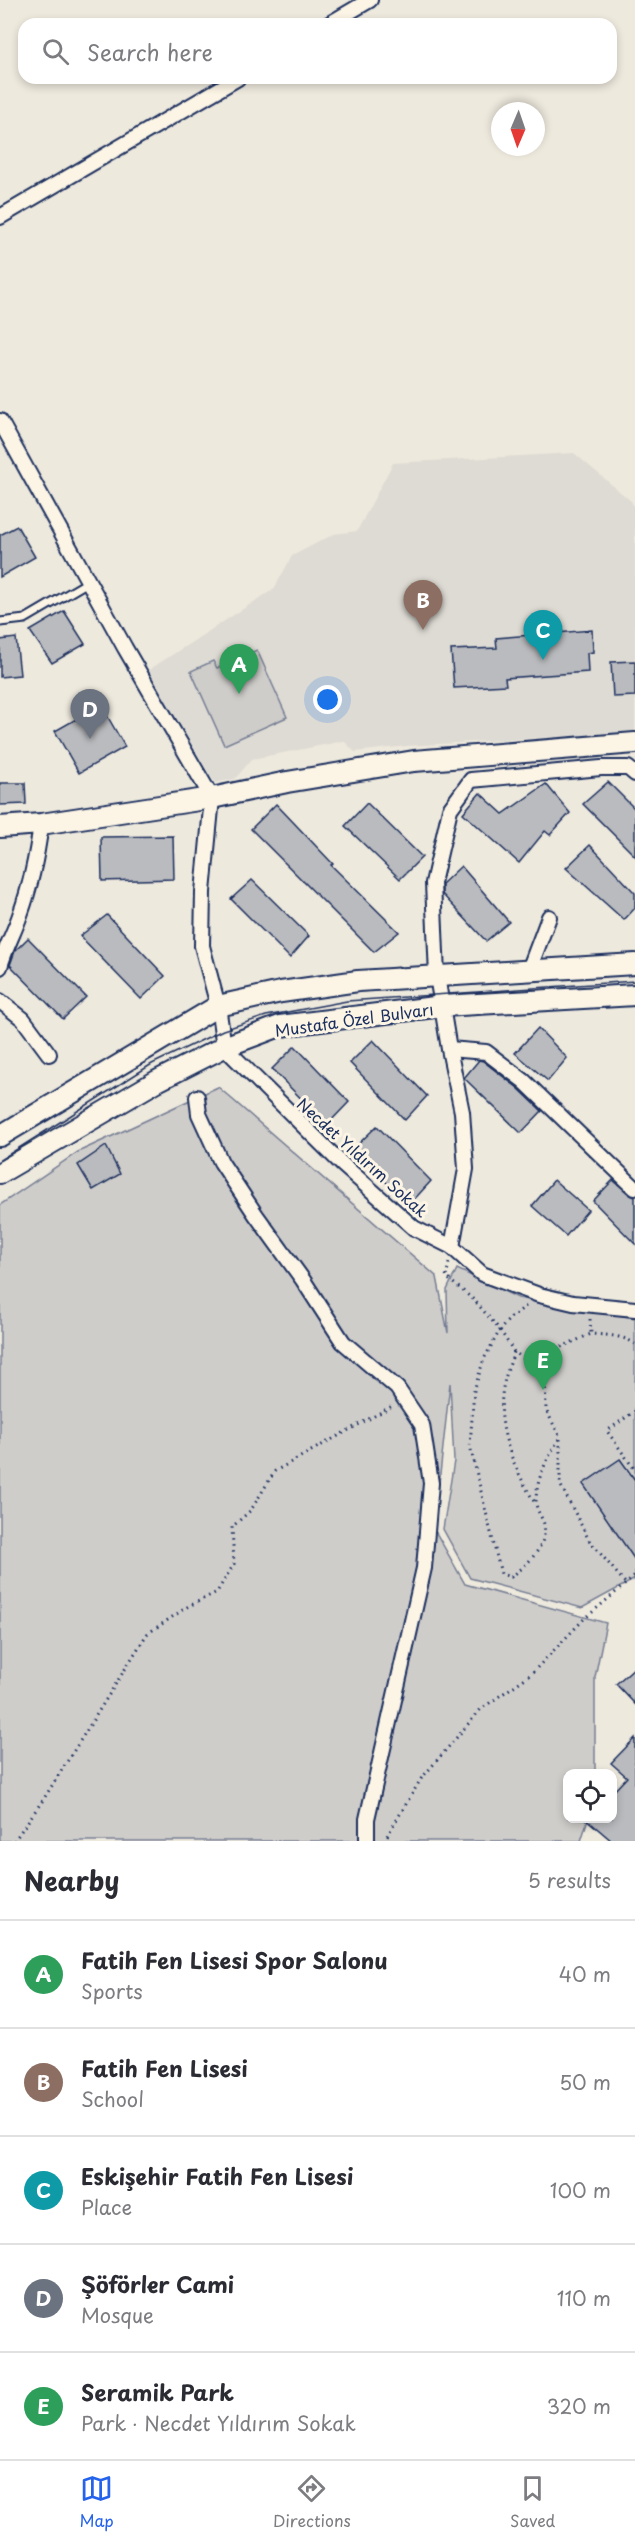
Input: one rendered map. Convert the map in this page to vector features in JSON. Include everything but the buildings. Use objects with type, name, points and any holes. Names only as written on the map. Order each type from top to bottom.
[{"type":"main road","points":[[0,827],[41,824],[212,798],[287,782],[414,761],[635,743]]},
{"type":"main road","name":"Mustafa Özel Bulvarı","points":[[0,1136],[173,1031],[219,1006],[281,992],[346,983],[635,963]]},
{"type":"main road","name":"Mustafa Özel Bulvarı","points":[[0,1173],[157,1081],[224,1047],[280,1026],[443,1006],[635,995]]},
{"type":"street","points":[[339,18],[370,0]]},
{"type":"street","points":[[0,217],[228,84]]},
{"type":"street","points":[[0,421],[88,582],[212,798],[202,892],[202,946],[219,1006],[224,1047]]},
{"type":"street","points":[[452,1247],[466,1169],[462,1112],[448,1049],[437,976],[433,883],[450,809],[471,780],[601,768],[628,768],[635,774]]},
{"type":"street","points":[[0,967],[4,950],[20,916],[35,868],[41,824]]},
{"type":"street","points":[[529,970],[549,917]]},
{"type":"street","points":[[0,1001],[23,1019],[49,1054]]},
{"type":"street","name":"Necdet Yıldırım Sokak","points":[[224,1047],[343,1165],[414,1228],[452,1247],[482,1274],[539,1295],[589,1305],[635,1309]]},
{"type":"street","points":[[448,1049],[486,1052],[524,1081],[635,1188]]},
{"type":"street","points":[[197,1097],[199,1114],[221,1162],[343,1342],[397,1388],[422,1425],[431,1483],[424,1569],[367,1819],[367,1841]]},
{"type":"lane","points":[[0,622],[25,619],[88,582]]},
{"type":"path","points":[[452,1247],[446,1277],[474,1300],[500,1330],[514,1352],[545,1372]]},
{"type":"path","points":[[514,1352],[503,1388],[503,1432],[517,1472],[536,1504],[544,1526],[542,1545],[524,1567],[511,1577],[501,1574],[470,1446],[474,1390],[484,1359],[500,1330],[510,1317],[539,1295]]},
{"type":"path","points":[[589,1305],[591,1334]]},
{"type":"path","points":[[626,1584],[590,1540],[560,1484],[560,1437],[546,1410],[545,1372],[559,1348],[591,1334],[613,1336],[635,1344]]},
{"type":"path","points":[[14,1841],[43,1800],[147,1634],[187,1607],[217,1592],[234,1564],[232,1527],[250,1510],[275,1471],[405,1399]]},
{"type":"path","points":[[635,1411],[607,1431],[635,1470]]},
{"type":"path","points":[[536,1504],[540,1473],[560,1437]]},
{"type":"path","points":[[384,1841],[421,1779],[480,1709],[531,1674],[583,1620],[635,1576]]},
{"type":"shaded area","points":[[574,453],[631,501],[635,508],[635,732],[407,746],[355,752],[344,741],[252,759],[235,779],[215,783],[147,671],[274,589],[292,556],[334,534],[357,531],[393,463]]},
{"type":"shaded area","points":[[257,650],[287,717],[224,745],[191,671],[213,661],[217,668]]},
{"type":"shaded area","points":[[218,1087],[437,1277],[448,1333],[447,1290],[457,1269],[518,1298],[635,1318],[635,1579],[582,1608],[470,1578],[443,1529],[454,1461],[450,1383],[434,1529],[465,1584],[606,1623],[595,1677],[595,1769],[563,1769],[563,1823],[587,1823],[581,1841],[0,1841],[0,1205],[78,1152]]},
{"type":"tram line","points":[[0,1160],[152,1064],[223,1030],[266,1016],[347,1001],[635,981]]},
{"type":"place","name":"Fatih Fen Lisesi","points":[[423,630]]},
{"type":"place","name":"Eskişehir Fatih Fen Lisesi","points":[[543,660]]},
{"type":"place","name":"Fatih Fen Lisesi Spor Salonu","points":[[239,694]]},
{"type":"place","name":"Şöförler Cami","points":[[90,739]]},
{"type":"place","name":"Seramik Park","points":[[543,1390]]}]
